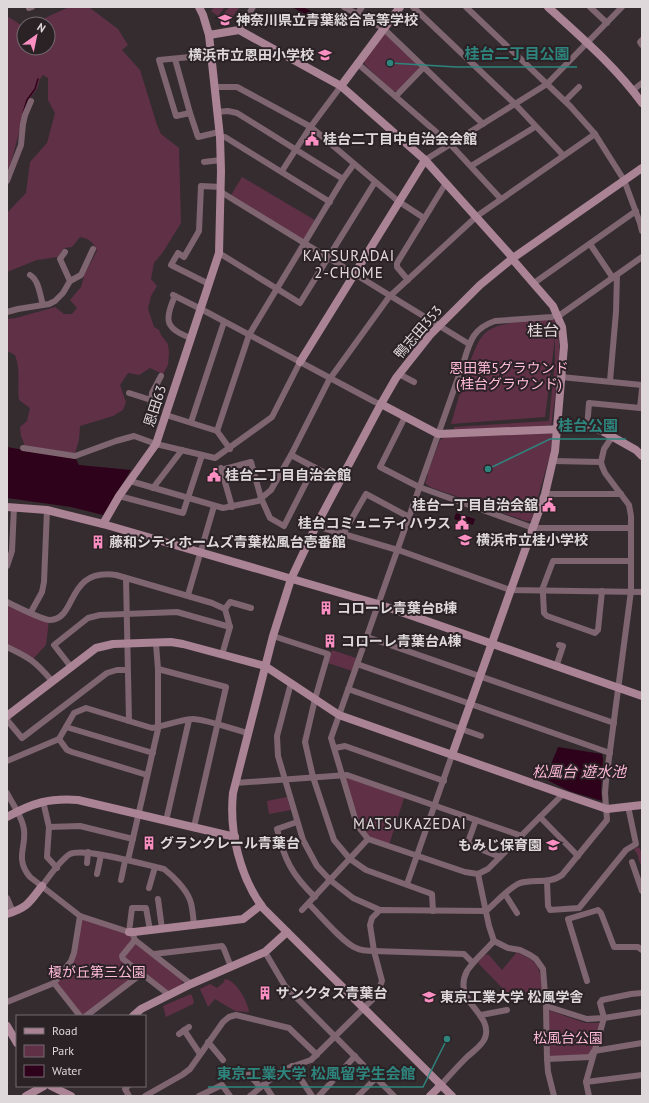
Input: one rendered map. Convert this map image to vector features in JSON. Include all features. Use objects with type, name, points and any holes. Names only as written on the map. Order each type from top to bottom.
[{"type":"street","points":[[29,7],[32,7]]},
{"type":"street","name":"恩田63","points":[[103,524],[119,496],[156,444],[219,254],[221,190],[220,135],[209,35],[200,7]]},
{"type":"street","points":[[240,30],[253,7]]},
{"type":"street","points":[[344,7],[383,28],[483,124]]},
{"type":"street","points":[[357,14],[362,7]]},
{"type":"street","points":[[282,171],[311,127],[357,63],[400,7]]},
{"type":"street","points":[[413,7],[515,104],[563,155]]},
{"type":"street","points":[[466,7],[584,120],[595,134],[624,180],[642,231]]},
{"type":"street","points":[[548,7],[615,70],[633,90],[642,103]]},
{"type":"street","points":[[590,7],[606,23]]},
{"type":"street","points":[[23,448],[75,456],[134,436],[156,444],[217,459],[272,417],[300,362],[398,201],[425,160],[547,84],[622,7]]},
{"type":"street","points":[[209,35],[240,30],[341,86],[425,160],[446,182],[477,216],[553,306],[562,327],[563,340],[561,377],[553,461],[545,494],[407,884]]},
{"type":"street","points":[[642,40],[640,42],[642,45]]},
{"type":"street","points":[[190,112],[176,116],[159,60],[211,55]]},
{"type":"street","points":[[175,59],[198,137],[220,135],[225,137],[330,202]]},
{"type":"street","points":[[357,63],[450,144],[501,199]]},
{"type":"street","points":[[396,96],[424,67]]},
{"type":"street","points":[[633,90],[642,83]]},
{"type":"street","points":[[215,87],[237,87],[311,127],[398,201],[424,218]]},
{"type":"street","points":[[565,101],[579,87]]},
{"type":"street","points":[[7,181],[21,146],[23,124],[31,101]]},
{"type":"street","points":[[217,112],[228,111],[237,114],[343,179]]},
{"type":"street","points":[[471,166],[535,126]]},
{"type":"street","points":[[130,481],[223,508],[232,508],[258,501],[271,490],[291,455],[329,380],[332,379],[391,296],[477,216],[595,134]]},
{"type":"street","points":[[207,160],[221,160]]},
{"type":"street","points":[[217,431],[249,335],[343,179],[354,164]]},
{"type":"street","name":"鴨志田353","points":[[452,1096],[261,905],[252,892],[244,874],[235,836],[231,810],[235,783],[273,636],[291,579],[340,480],[399,374],[439,325],[480,285],[513,258],[642,168]]},
{"type":"street","points":[[219,254],[300,303],[375,182]]},
{"type":"street","points":[[408,280],[397,267],[396,263],[446,182]]},
{"type":"street","points":[[209,284],[171,265],[178,253],[184,257],[199,231],[201,186],[221,190],[328,258],[469,344]]},
{"type":"street","points":[[534,283],[636,211]]},
{"type":"street","points":[[590,244],[615,276],[616,312],[610,381]]},
{"type":"street","points":[[7,312],[43,306],[55,301],[63,293],[70,281],[81,275],[93,249]]},
{"type":"street","points":[[65,252],[60,259],[70,281]]},
{"type":"street","points":[[563,794],[488,869],[478,874],[465,872],[368,839],[357,825],[331,738],[469,344],[477,330],[495,320],[552,317],[557,314],[560,315],[642,257]]},
{"type":"street","points":[[30,275],[34,277],[43,306]]},
{"type":"street","points":[[191,338],[176,332],[171,327],[169,311],[174,296],[438,434],[587,428],[597,429],[642,454]]},
{"type":"street","points":[[191,422],[224,322]]},
{"type":"street","points":[[399,374],[414,382]]},
{"type":"street","points":[[147,423],[152,393],[161,376]]},
{"type":"street","points":[[561,377],[642,385]]},
{"type":"street","points":[[587,428],[589,403],[640,408],[642,389]]},
{"type":"street","points":[[129,394],[151,400]]},
{"type":"street","points":[[166,415],[217,431],[230,449]]},
{"type":"street","points":[[405,417],[380,466],[419,487],[533,528],[631,528]]},
{"type":"street","points":[[291,683],[277,736],[278,756],[284,779],[306,846],[317,866],[330,880],[353,898],[380,910],[433,912],[486,911],[514,886],[521,883],[547,881],[558,878],[562,875],[607,820],[606,781],[631,591],[631,516],[629,505],[605,473],[601,462],[604,449],[612,437]]},
{"type":"street","points":[[153,488],[182,450]]},
{"type":"street","points":[[119,496],[183,514],[202,455]]},
{"type":"street","points":[[291,455],[340,480]]},
{"type":"street","points":[[553,461],[601,462]]},
{"type":"street","points":[[232,508],[221,469],[251,462],[261,498],[270,518],[284,526],[314,467]]},
{"type":"street","points":[[343,534],[366,494],[409,516]]},
{"type":"street","points":[[545,494],[621,494]]},
{"type":"street","points":[[188,595],[214,506]]},
{"type":"street","points":[[7,566],[12,551],[11,507],[47,510],[103,524],[378,604],[642,696]]},
{"type":"street","points":[[31,612],[42,592],[44,582],[47,510]]},
{"type":"street","points":[[316,526],[397,550],[510,590],[642,592]]},
{"type":"street","points":[[602,591],[598,630],[595,633],[547,616],[544,613],[542,590],[553,561],[631,561]]},
{"type":"street","points":[[7,602],[49,620],[55,619],[63,615],[77,589],[87,579],[105,573],[126,578],[212,602],[225,609],[230,627],[222,655]]},
{"type":"street","points":[[126,578],[129,721]]},
{"type":"street","points":[[225,609],[230,602],[251,608]]},
{"type":"street","points":[[71,666],[54,645],[88,618],[100,614],[177,612],[230,627]]},
{"type":"street","points":[[273,636],[328,654],[305,742],[313,777],[334,840],[350,859],[366,870],[432,894],[433,912]]},
{"type":"street","points":[[367,637],[614,723]]},
{"type":"street","points":[[7,716],[96,648],[113,644],[156,644],[171,642],[265,666],[339,715],[606,809],[642,805]]},
{"type":"street","points":[[121,880],[133,839],[158,727],[158,669],[156,644]]},
{"type":"street","points":[[556,666],[563,646]]},
{"type":"street","points":[[7,647],[39,665],[52,681]]},
{"type":"street","points":[[357,664],[610,753]]},
{"type":"street","points":[[158,669],[226,687],[194,826]]},
{"type":"street","points":[[7,720],[22,738],[107,673],[117,670],[127,670]]},
{"type":"street","points":[[348,690],[481,736]]},
{"type":"street","points":[[7,761],[59,739],[74,713],[86,708],[152,728],[176,721],[194,719],[247,734]]},
{"type":"street","points":[[166,821],[189,720]]},
{"type":"street","points":[[66,727],[153,753]]},
{"type":"street","points":[[59,739],[67,750],[148,775]]},
{"type":"street","points":[[335,748],[345,746],[444,781]]},
{"type":"street","points":[[235,783],[347,775],[522,836]]},
{"type":"street","points":[[7,793],[24,825],[22,860],[25,872],[80,916],[129,932],[243,919],[261,905]]},
{"type":"street","points":[[7,817],[29,806],[43,802],[56,799],[78,800],[235,836]]},
{"type":"street","points":[[43,802],[50,827],[47,857],[57,868]]},
{"type":"street","points":[[547,881],[548,906],[550,910],[579,908],[626,850],[636,844],[628,806]]},
{"type":"street","points":[[540,817],[578,856]]},
{"type":"street","points":[[476,820],[468,842],[470,845],[500,856]]},
{"type":"street","points":[[297,822],[277,829],[282,851],[292,871],[315,897]]},
{"type":"street","points":[[50,827],[80,826],[133,839]]},
{"type":"street","points":[[302,910],[368,839]]},
{"type":"street","points":[[7,898],[10,913],[28,905],[57,868],[71,854],[78,851],[88,852],[164,869],[185,891],[190,900],[194,925]]},
{"type":"street","points":[[87,863],[88,852]]},
{"type":"street","points":[[97,874],[101,855]]},
{"type":"street","points":[[632,862],[642,891]]},
{"type":"street","points":[[149,888],[155,867]]},
{"type":"street","points":[[478,874],[494,941],[508,948],[520,950],[536,959],[543,969],[546,1006],[546,1059],[554,1096]]},
{"type":"street","points":[[505,894],[517,913]]},
{"type":"street","points":[[158,899],[162,929]]},
{"type":"street","points":[[308,904],[354,948],[374,951],[464,954],[473,963]]},
{"type":"street","points":[[129,932],[132,908],[146,908],[150,930]]},
{"type":"street","points":[[250,1096],[282,1070],[311,1060],[376,996],[382,982],[374,951],[370,925],[372,918],[380,910]]},
{"type":"street","points":[[587,981],[568,919],[598,910],[601,913],[614,947],[638,947],[642,950]]},
{"type":"street","points":[[7,1002],[54,983],[71,961],[74,953],[80,916]]},
{"type":"street","points":[[129,932],[133,935],[135,940],[191,984]]},
{"type":"street","points":[[133,1015],[141,1009],[191,984],[265,952],[287,932]]},
{"type":"street","points":[[135,940],[122,956],[123,959],[169,995]]},
{"type":"street","points":[[430,1096],[485,1039],[487,1028],[481,1015],[468,1001],[464,990],[466,973],[473,963],[494,941]]},
{"type":"street","points":[[154,954],[222,946],[231,967]]},
{"type":"street","points":[[265,952],[285,986],[394,1096]]},
{"type":"street","points":[[87,1015],[141,974]]},
{"type":"street","points":[[54,983],[79,1015]]},
{"type":"street","points":[[589,1096],[586,1082],[604,1018],[600,1003],[602,1000],[642,993]]},
{"type":"street","points":[[546,1006],[587,1019],[642,1012]]},
{"type":"street","points":[[481,1015],[507,1010]]},
{"type":"street","points":[[145,1096],[182,1075],[190,1068],[223,1022],[229,1017],[236,1015],[289,1028],[317,1055]]},
{"type":"street","points":[[7,1026],[16,1041]]},
{"type":"street","points":[[184,1030],[200,1054]]},
{"type":"street","points":[[208,1042],[224,1060]]},
{"type":"street","points":[[546,1059],[590,1056],[594,1051],[642,1043]]},
{"type":"street","points":[[319,1096],[355,1056]]},
{"type":"street","points":[[292,1066],[312,1096]]},
{"type":"street","points":[[249,1074],[272,1096]]},
{"type":"street","points":[[586,1082],[642,1075]]},
{"type":"street","points":[[358,1096],[376,1078]]},
{"type":"street","points":[[199,1096],[222,1085],[230,1096]]},
{"type":"street","points":[[26,1096],[42,1087]]},
{"type":"street","points":[[54,1087],[72,1096]]},
{"type":"street","points":[[126,1087],[125,1088],[129,1096]]},
{"type":"green space","points":[[69,7],[90,7],[118,29],[128,45],[122,50],[140,70],[161,134],[179,148],[181,223],[163,252],[154,263],[151,279],[157,286],[151,296],[148,309],[154,327],[159,330],[168,344],[168,365],[163,374],[150,368],[139,375],[128,373],[120,385],[126,402],[123,410],[113,416],[80,426],[79,440],[75,453],[25,446],[21,436],[20,427],[27,421],[30,408],[19,400],[17,361],[15,355],[7,351],[7,319],[16,318],[55,307],[64,314],[72,314],[77,308],[70,300],[81,287],[85,273],[97,251],[91,241],[80,237],[72,247],[64,248],[58,257],[37,260],[7,272],[7,213],[26,193],[30,162],[47,143],[55,113],[48,100],[48,78],[43,75],[37,89],[27,102],[7,178],[7,16],[16,22],[16,56],[56,56],[56,16],[49,16]]},
{"type":"green space","points":[[214,7],[225,7],[218,16],[211,11]]},
{"type":"green space","points":[[229,7],[239,8],[228,23],[221,18]]},
{"type":"green space","points":[[385,33],[418,65],[419,69],[397,91],[393,91],[365,65],[364,61]]},
{"type":"green space","points":[[242,177],[318,222],[305,243],[230,197]]},
{"type":"green space","name":"恩田第5グラウンド (桂台グラウンド)","points":[[554,320],[559,343],[558,370],[551,425],[454,430],[454,427],[549,421],[555,360],[555,337],[545,417],[451,424],[470,362],[479,340],[484,334],[496,327],[509,324],[508,322]]},
{"type":"green space","points":[[553,433],[550,455],[531,521],[526,521],[430,487],[425,483],[440,440],[446,436]]},
{"type":"green space","points":[[7,602],[49,620],[46,645],[32,660],[7,647]]},
{"type":"green space","points":[[332,650],[356,658],[352,671],[328,663]]},
{"type":"green space","points":[[342,776],[405,795],[389,845],[368,839],[357,825]]},
{"type":"green space","points":[[287,797],[291,810],[269,814],[267,801]]},
{"type":"green space","points":[[639,847],[642,853],[642,868],[638,858],[639,857],[634,849]]},
{"type":"green space","name":"榎が丘第三公園","points":[[80,916],[129,932],[135,940],[122,956],[141,974],[87,1015],[79,1015],[54,983],[71,961]]},
{"type":"green space","points":[[135,942],[183,980],[182,985],[167,991],[125,958]]},
{"type":"green space","points":[[517,952],[535,963],[539,971],[542,993],[507,993],[478,963],[483,956],[488,954],[502,970]]},
{"type":"green space","points":[[225,979],[233,983],[241,992],[249,1012],[235,1011],[215,999],[208,1007],[200,989],[210,984],[217,988]]},
{"type":"green space","points":[[191,994],[194,1001],[193,1004],[166,1017],[163,1006]]},
{"type":"green space","name":"松風台公園","points":[[548,1010],[585,1023],[602,1023],[590,1057],[547,1059]]},
{"type":"water","points":[[292,7],[303,7],[311,11],[309,16]]},
{"type":"water","points":[[7,447],[76,459],[79,465],[131,470],[103,515],[71,507],[7,498]]},
{"type":"water","points":[[456,513],[475,519],[473,525],[454,519]]},
{"type":"water","name":"松風台 遊水池","points":[[558,747],[602,754],[602,801],[569,791],[545,779]]},
{"type":"waterway","points":[[23,113],[27,100],[35,89],[38,79]]},
{"type":"place","name":"神奈川県立青葉総合高等学校","points":[[225,20]]},
{"type":"place","name":"横浜市立恩田小学校","points":[[325,55]]},
{"type":"place","name":"桂台二丁目公園","points":[[390,63]]},
{"type":"place","name":"桂台二丁目中自治会会館","points":[[312,139]]},
{"type":"place","name":"桂台公園","points":[[488,469]]},
{"type":"place","name":"桂台二丁目自治会館","points":[[214,475]]},
{"type":"place","name":"桂台一丁目自治会舘","points":[[549,505]]},
{"type":"place","name":"桂台コミュニティハウス","points":[[462,523]]},
{"type":"place","name":"横浜市立桂小学校","points":[[465,540]]},
{"type":"place","name":"藤和シティホームズ青葉松風台壱番館","points":[[98,542]]},
{"type":"place","name":"コローレ青葉台B棟","points":[[326,608]]},
{"type":"place","name":"コローレ青葉台A棟","points":[[330,641]]},
{"type":"place","name":"グランクレール青葉台","points":[[149,843]]},
{"type":"place","name":"もみじ保育園","points":[[553,845]]},
{"type":"place","name":"サンクタス青葉台","points":[[265,993]]},
{"type":"place","name":"東京工業大学 松風学舎","points":[[429,997]]},
{"type":"place","name":"東京工業大学 松風留学生会館","points":[[447,1039]]},
{"type":"district","name":"KATSURADAI 2-CHOME","points":[[349,264]]},
{"type":"district","name":"桂台","points":[[543,330]]},
{"type":"district","name":"MATSUKAZEDAI","points":[[410,824]]}]
